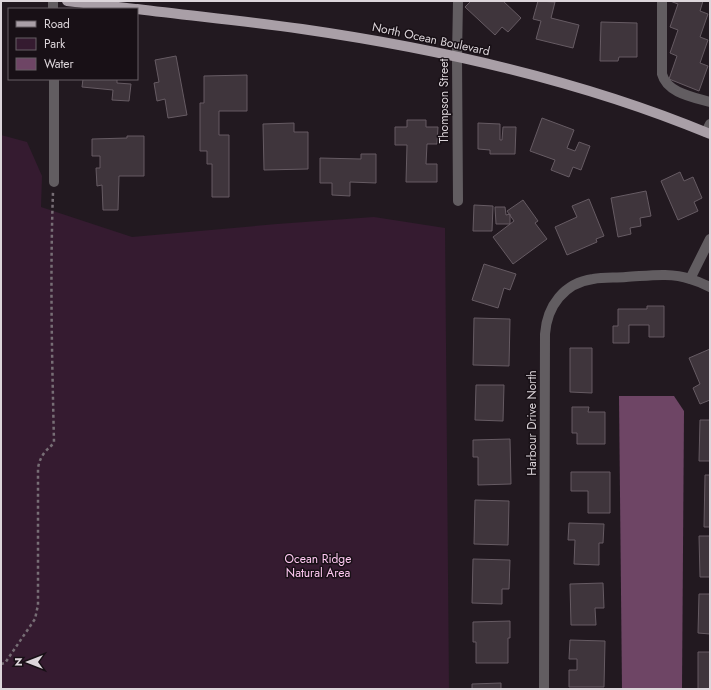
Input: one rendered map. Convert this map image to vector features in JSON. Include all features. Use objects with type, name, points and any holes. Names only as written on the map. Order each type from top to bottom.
[{"type":"main road","name":"North Ocean Boulevard","points":[[67,1],[127,8]]},
{"type":"main road","name":"North Ocean Boulevard","points":[[138,9],[301,29],[391,43],[457,56],[545,78],[709,130]]},
{"type":"street","name":"Thompson Street","points":[[458,1],[458,201]]},
{"type":"street","points":[[662,1],[662,74],[664,82],[672,89],[710,102]]},
{"type":"street","points":[[54,80],[54,182]]},
{"type":"street","points":[[690,278],[710,239]]},
{"type":"street","name":"Harbour Drive North","points":[[544,689],[545,334],[548,315],[555,302],[565,291],[573,285],[592,279],[659,275],[675,276],[690,278],[710,287]]},
{"type":"path","points":[[1,664],[5,664],[35,619],[38,605],[38,468],[40,458],[54,442],[51,330],[54,182]]},
{"type":"green space","name":"Ocean Ridge Natural Area","points":[[1,135],[27,142],[42,176],[41,207],[132,237],[374,217],[445,228],[449,689],[1,689]]},
{"type":"water","points":[[619,396],[674,396],[684,411],[682,689],[622,689]]},
{"type":"building","points":[[471,1],[503,1],[521,18],[508,32],[502,27],[495,35],[465,7]]},
{"type":"building","points":[[538,1],[555,2],[551,18],[579,25],[573,48],[536,39],[541,21],[533,19]]},
{"type":"building","points":[[670,1],[703,1],[700,11],[708,14],[700,37],[708,40],[700,63],[708,66],[699,91],[669,79],[677,56],[670,53],[678,30],[670,27],[678,4]]},
{"type":"building","points":[[601,22],[637,23],[637,57],[619,57],[618,61],[600,61]]},
{"type":"building","points":[[176,56],[187,115],[168,118],[165,99],[157,101],[154,83],[159,82],[155,60]]},
{"type":"building","points":[[247,75],[247,111],[219,111],[219,135],[229,135],[229,197],[212,197],[212,164],[207,164],[207,151],[200,151],[200,103],[204,103],[204,76]]},
{"type":"building","points":[[83,80],[117,80],[117,83],[131,84],[129,101],[112,100],[113,90],[82,87]]},
{"type":"building","points":[[542,118],[574,130],[567,148],[575,151],[579,142],[590,146],[581,170],[573,167],[569,177],[551,170],[555,160],[530,151]]},
{"type":"building","points":[[407,120],[426,120],[426,127],[438,127],[437,144],[427,144],[426,164],[437,164],[437,182],[406,182],[407,145],[395,145],[395,127],[407,127]]},
{"type":"building","points":[[294,123],[294,132],[308,132],[308,169],[264,170],[263,124]]},
{"type":"building","points":[[478,123],[500,124],[500,140],[502,140],[503,127],[516,127],[515,154],[490,154],[490,150],[478,149]]},
{"type":"building","points":[[127,136],[144,136],[144,176],[119,176],[118,210],[103,210],[102,185],[97,186],[96,168],[100,168],[100,156],[92,156],[92,139],[127,138]]},
{"type":"building","points":[[361,154],[376,154],[376,183],[350,182],[350,196],[332,195],[332,183],[320,183],[320,158],[361,159]]},
{"type":"building","points":[[680,172],[684,181],[693,177],[702,198],[694,202],[698,211],[678,220],[661,181]]},
{"type":"building","points":[[646,191],[651,216],[640,218],[641,226],[630,228],[631,234],[618,237],[611,198]]},
{"type":"building","points":[[589,199],[604,236],[596,239],[597,242],[567,255],[555,227],[577,217],[572,206]]},
{"type":"building","points":[[523,200],[538,221],[535,223],[547,239],[513,264],[493,237],[514,221],[507,211]]},
{"type":"building","points":[[474,205],[493,206],[492,231],[473,231]]},
{"type":"building","points":[[495,207],[505,207],[506,215],[510,214],[510,224],[496,224]]},
{"type":"building","points":[[484,264],[516,274],[510,290],[504,288],[498,308],[472,300]]},
{"type":"building","points":[[647,306],[664,306],[664,337],[649,337],[649,325],[629,325],[629,343],[613,343],[613,326],[618,326],[618,309],[647,309]]},
{"type":"building","points":[[474,318],[510,319],[509,366],[473,365]]},
{"type":"building","points":[[570,348],[592,348],[592,393],[570,392]]},
{"type":"building","points":[[710,349],[710,400],[700,404],[693,388],[700,384],[689,358]]},
{"type":"building","points":[[476,385],[504,385],[503,421],[475,420]]},
{"type":"building","points":[[572,407],[589,407],[588,412],[605,412],[605,444],[577,444],[577,433],[572,433]]},
{"type":"building","points":[[700,420],[710,420],[710,461],[699,461]]},
{"type":"building","points":[[510,439],[511,484],[478,485],[478,457],[473,457],[473,440]]},
{"type":"building","points":[[571,472],[610,472],[610,513],[588,513],[588,491],[571,491]]},
{"type":"building","points":[[705,475],[710,475],[710,527],[704,527]]},
{"type":"building","points":[[475,500],[509,501],[508,545],[474,544]]},
{"type":"building","points":[[569,523],[604,524],[603,543],[599,543],[599,565],[574,564],[575,540],[568,540]]},
{"type":"building","points":[[699,536],[710,536],[710,577],[700,577]]},
{"type":"building","points":[[473,559],[510,560],[509,589],[502,589],[502,604],[472,603]]},
{"type":"building","points":[[603,583],[604,608],[595,608],[596,625],[571,625],[570,584]]},
{"type":"building","points":[[699,594],[710,594],[710,634],[698,633]]},
{"type":"building","points":[[510,621],[508,663],[476,663],[476,642],[473,642],[473,622]]},
{"type":"building","points":[[570,640],[605,641],[604,687],[569,687],[569,670],[577,670],[577,659],[569,659]]},
{"type":"building","points":[[698,652],[710,652],[710,689],[698,689]]},
{"type":"building","points":[[501,683],[501,689],[472,689],[472,684]]}]
